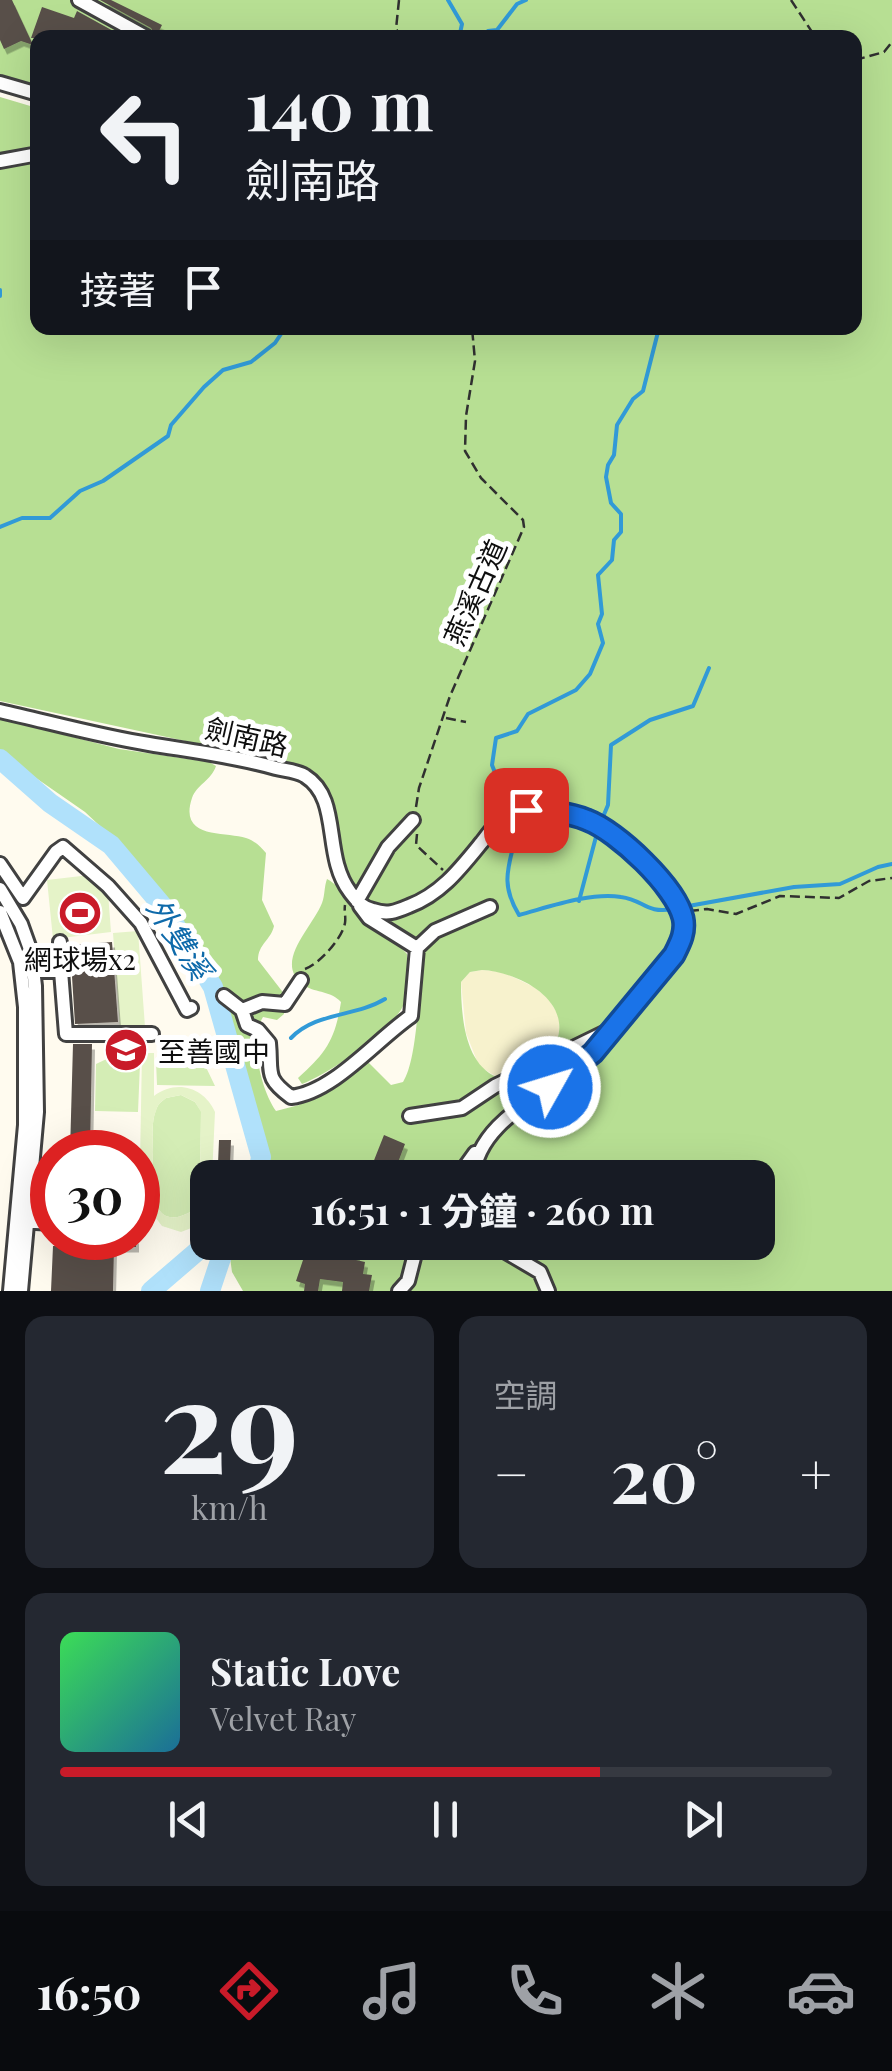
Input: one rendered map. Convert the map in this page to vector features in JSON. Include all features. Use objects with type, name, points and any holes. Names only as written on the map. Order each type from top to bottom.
[{"type":"street","points":[[79,0],[135,30]]},
{"type":"street","points":[[0,83],[30,92]]},
{"type":"street","points":[[0,161],[30,155]]},
{"type":"street","name":"劍南路","points":[[0,710],[98,734],[305,775],[328,801],[330,842],[338,877],[359,903]]},
{"type":"street","points":[[359,903],[390,914],[428,899],[454,876],[499,820],[526,810],[559,812],[590,820],[646,864],[679,908],[683,937],[674,955],[593,1053],[501,1123],[470,1160]]},
{"type":"street","points":[[359,903],[388,846],[413,820]]},
{"type":"street","points":[[0,864],[23,898],[63,847],[108,886],[141,922],[187,1010],[191,1008]]},
{"type":"street","points":[[0,889],[21,924],[30,952],[37,1112],[10,1291]]},
{"type":"street","points":[[359,903],[369,918],[417,948]]},
{"type":"street","points":[[224,996],[242,1010],[247,1025],[258,1030],[269,1043],[268,1072],[273,1084],[292,1097],[302,1096],[345,1070],[411,1016],[417,948],[435,931],[490,907]]},
{"type":"street","points":[[0,912],[20,962],[25,1008],[21,1291]]},
{"type":"street","points":[[60,942],[66,1034],[152,1034]]},
{"type":"street","points":[[32,971],[62,971]]},
{"type":"street","points":[[242,1010],[262,1002],[285,1004],[301,980]]},
{"type":"street","points":[[410,1116],[462,1108],[495,1086],[610,1030]]},
{"type":"street","points":[[477,1160],[480,1147]]},
{"type":"street","points":[[22,1222],[30,1223]]},
{"type":"street","points":[[399,1291],[408,1281],[413,1260]]},
{"type":"street","points":[[520,1260],[540,1272],[548,1291]]},
{"type":"path","points":[[397,30],[399,0]]},
{"type":"path","points":[[792,0],[811,30]]},
{"type":"path","points":[[862,58],[884,52],[892,42]]},
{"type":"path","name":"燕溪古道","points":[[413,820],[419,788],[450,696],[524,527],[523,520],[481,478],[465,451],[475,361],[473,335]]},
{"type":"path","points":[[445,717],[466,722]]},
{"type":"path","points":[[413,820],[416,844],[446,874]]},
{"type":"path","points":[[679,908],[736,914],[780,896],[838,898],[869,882],[892,878]]},
{"type":"path","points":[[301,980],[305,968],[323,958],[346,922],[346,899],[359,903]]},
{"type":"shaded area","points":[[470,972],[503,972],[534,987],[548,998],[559,1016],[559,1033],[552,1051],[497,1077],[479,1066],[466,1033],[461,982]]},
{"type":"green space","points":[[0,0],[892,0],[892,1291],[243,1291],[232,1272],[230,1260],[775,1260],[775,1160],[263,1160],[259,1123],[217,987],[173,909],[116,841],[85,812],[0,753],[0,718],[119,749],[216,766],[192,798],[192,821],[206,831],[249,839],[266,853],[262,900],[274,926],[258,960],[285,995],[284,1014],[277,1020],[263,1017],[257,1051],[262,1078],[276,1111],[299,1105],[361,1063],[369,1063],[391,1085],[403,1082],[415,1039],[422,952],[410,936],[367,904],[350,881],[335,812],[322,782],[309,771],[287,763],[0,701],[0,167],[30,161],[30,335],[862,335],[862,30],[30,30],[30,89],[0,79]],"holes":[[[482,970],[529,984],[552,1005],[559,1034],[552,1051],[497,1077],[477,1061],[471,1050],[461,982],[470,972]]]},
{"type":"green space","points":[[0,97],[30,106],[30,153],[0,159]]},
{"type":"green space","name":"網球場x2","points":[[90,875],[108,893],[111,932],[53,939],[47,880]]},
{"type":"green space","points":[[327,879],[366,924],[407,954],[407,990],[399,1012],[376,1037],[344,1061],[302,1084],[298,1078],[316,1061],[332,1036],[341,1002],[305,986],[292,967],[297,945],[322,903]]},
{"type":"green space","points":[[138,931],[145,1027],[120,1029],[113,933]]},
{"type":"green space","points":[[116,1039],[141,1039],[138,1112],[95,1111],[96,1064],[115,1055]]},
{"type":"green space","points":[[142,1053],[154,1053],[154,1096],[171,1088],[189,1088],[204,1097],[215,1112],[213,1160],[200,1160],[201,1112],[195,1102],[181,1095],[166,1098],[159,1105],[153,1130],[141,1130]]},
{"type":"green space","points":[[156,1061],[203,1061],[215,1086],[157,1085]]},
{"type":"green space","points":[[181,1095],[195,1102],[201,1111],[200,1160],[190,1160],[190,1212],[179,1217],[168,1217],[160,1211],[160,1130],[153,1130],[153,1120],[166,1098]]},
{"type":"green space","points":[[160,1211],[168,1217],[190,1212],[190,1228],[181,1232],[162,1226]]},
{"type":"building","points":[[0,0],[12,0],[30,44],[21,41],[4,49],[0,40]]},
{"type":"building","points":[[100,0],[111,0],[162,25],[160,30]]},
{"type":"building","points":[[42,7],[74,18],[77,11],[111,30],[34,30]]},
{"type":"building","points":[[112,942],[118,1022],[75,1024],[70,945]]},
{"type":"building","points":[[73,1044],[92,1044],[90,1130],[71,1130]]},
{"type":"building","points":[[384,1135],[405,1144],[399,1160],[374,1160]]},
{"type":"building","points":[[219,1140],[231,1140],[230,1160],[218,1160]]},
{"type":"building","points":[[52,1260],[114,1260],[113,1291],[51,1291]]},
{"type":"building","points":[[303,1260],[356,1260],[365,1262],[363,1274],[372,1275],[369,1291],[342,1291],[343,1282],[320,1279],[318,1291],[304,1291],[305,1284],[296,1281]]},
{"type":"waterway","points":[[448,0],[462,24],[461,30]]},
{"type":"waterway","points":[[497,30],[517,4],[526,0]]},
{"type":"waterway","points":[[0,290],[0,296]]},
{"type":"waterway","points":[[0,527],[22,518],[50,518],[80,491],[103,481],[168,436],[171,425],[204,387],[223,370],[251,362],[280,335]]},
{"type":"waterway","points":[[510,811],[492,765],[496,738],[517,731],[528,714],[576,690],[590,674],[603,643],[598,624],[602,614],[598,575],[612,560],[614,540],[621,532],[621,514],[611,503],[608,465],[614,455],[617,425],[633,399],[643,391],[657,335]]},
{"type":"waterway","points":[[600,824],[608,805],[611,745],[650,720],[693,706],[709,668]]},
{"type":"waterway","name":"外雙溪","points":[[0,759],[50,803],[111,845],[165,909],[213,987],[260,1160]]},
{"type":"waterway","points":[[515,819],[518,824],[507,880],[519,915]]},
{"type":"waterway","points":[[579,901],[597,833]]},
{"type":"waterway","points":[[683,907],[794,887],[840,884],[892,864]]},
{"type":"waterway","points":[[519,915],[570,901],[609,896],[657,910],[673,909]]},
{"type":"waterway","points":[[291,1038],[312,1023],[385,999]]},
{"type":"waterway","points":[[227,1042],[262,1041]]},
{"type":"waterway","name":"外雙溪","points":[[151,1291],[190,1257]]},
{"type":"waterway","name":"外雙溪","points":[[210,1291],[220,1260]]},
{"type":"place","name":"網球場x2","points":[[80,913]]},
{"type":"place","name":"至善國中","points":[[126,1050]]},
{"type":"route","points":[[526,810],[559,812],[590,820],[618,839],[646,864],[676,902],[683,919],[683,937],[674,955],[593,1053],[550,1087]]}]
